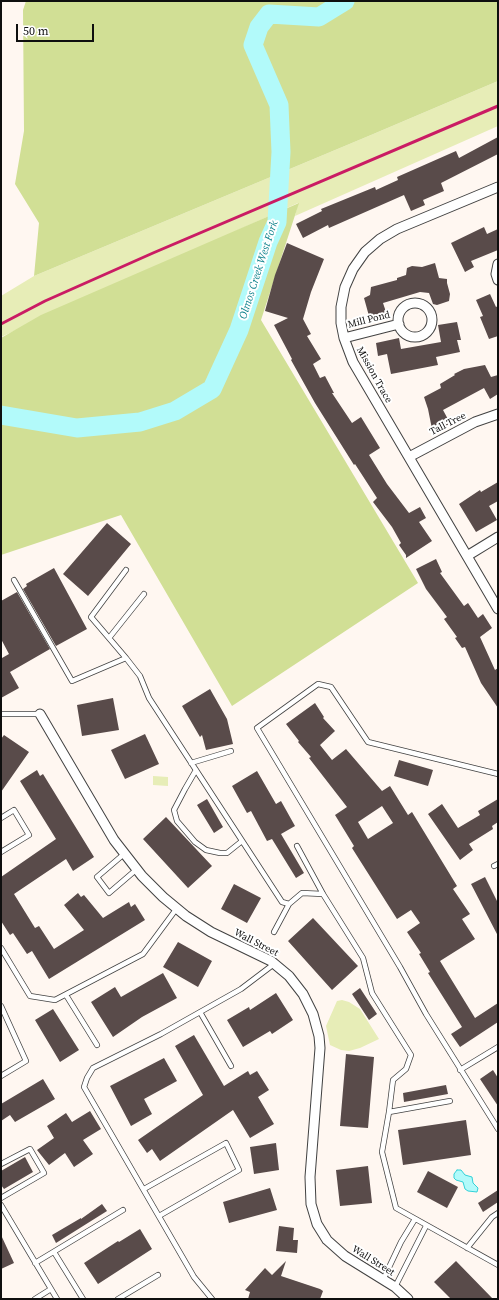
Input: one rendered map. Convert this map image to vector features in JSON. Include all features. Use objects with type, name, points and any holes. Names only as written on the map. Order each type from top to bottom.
[{"type":"street","name":"Mission Trace","points":[[498,187],[397,229],[380,239],[365,252],[348,278],[342,297],[341,307],[341,323],[344,338],[353,362],[498,609]]},
{"type":"street","points":[[498,264],[496,274],[498,280]]},
{"type":"street","name":"Mill Pond","points":[[344,338],[399,324]]},
{"type":"street","name":"Tall Tree","points":[[409,457],[475,422],[498,414]]},
{"type":"street","points":[[467,556],[498,537]]},
{"type":"street","name":"Wall Street","points":[[40,714],[114,840],[124,854],[163,897],[211,932],[274,963],[289,976],[303,994],[313,1014],[319,1036],[320,1059],[310,1177],[311,1204],[317,1224],[327,1240],[345,1256],[395,1287],[408,1299]]},
{"type":"lane","points":[[126,570],[91,617],[140,676],[149,698],[191,763],[282,902],[289,904]]},
{"type":"lane","points":[[14,580],[72,681],[126,658]]},
{"type":"lane","points":[[108,638],[144,594]]},
{"type":"lane","points":[[498,774],[368,742],[331,687],[318,684],[257,728],[392,954],[426,1014],[498,1130]]},
{"type":"lane","points":[[1,714],[40,714]]},
{"type":"lane","points":[[191,763],[230,751]]},
{"type":"lane","points":[[196,770],[174,810],[177,821],[196,842],[206,850],[226,853],[242,841]]},
{"type":"lane","points":[[1,818],[14,810],[29,835],[1,852]]},
{"type":"lane","points":[[297,846],[323,894],[362,958],[372,993],[411,1055],[406,1069],[393,1080],[390,1112],[382,1152],[396,1208],[498,1265]]},
{"type":"lane","points":[[124,854],[97,877],[109,893],[137,869]]},
{"type":"lane","points":[[274,932],[289,904],[302,893],[323,894]]},
{"type":"lane","points":[[1,948],[30,996],[55,1000],[143,954],[177,908]]},
{"type":"lane","points":[[212,1299],[194,1277],[84,1087],[93,1068],[241,989],[274,963]]},
{"type":"lane","points":[[66,995],[97,1045]]},
{"type":"lane","points":[[1,1006],[26,1061],[1,1076]]},
{"type":"lane","points":[[200,1012],[231,1066]]},
{"type":"lane","points":[[460,1070],[498,1047]]},
{"type":"lane","points":[[390,1112],[450,1101]]},
{"type":"lane","points":[[144,1189],[226,1143],[239,1170],[159,1216]]},
{"type":"lane","points":[[1,1164],[30,1149],[44,1173],[1,1198]]},
{"type":"lane","points":[[1,1205],[57,1299]]},
{"type":"lane","points":[[35,1263],[123,1210]]},
{"type":"lane","points":[[467,1248],[498,1213]]},
{"type":"lane","points":[[1,1216],[7,1215]]},
{"type":"lane","points":[[383,1280],[401,1242],[415,1219]]},
{"type":"lane","points":[[395,1287],[426,1226]]},
{"type":"lane","points":[[54,1252],[83,1299]]},
{"type":"lane","points":[[118,1299],[158,1275]]},
{"type":"lane","points":[[35,1299],[51,1289]]},
{"type":"green space","points":[[26,1],[498,1],[498,81],[34,276],[39,223],[15,184],[24,131],[23,10]]},
{"type":"green space","points":[[498,81],[498,126],[295,216],[298,203],[1,337],[1,296],[34,276]]},
{"type":"green space","points":[[299,203],[261,320],[418,583],[232,706],[121,515],[1,555],[1,338],[41,315]]},
{"type":"green space","points":[[153,776],[168,777],[168,786],[153,785]]},
{"type":"green space","points":[[342,1000],[349,1002],[360,1009],[379,1039],[360,1048],[349,1051],[341,1050],[330,1045],[326,1026],[337,1001]]},
{"type":"water","points":[[457,1170],[461,1170],[465,1175],[472,1177],[473,1183],[478,1188],[477,1192],[468,1191],[465,1189],[463,1182],[454,1178],[454,1174]]},
{"type":"building","points":[[498,137],[498,154],[441,183],[444,191],[423,200],[425,205],[411,211],[404,195],[329,228],[328,225],[303,238],[296,224],[322,211],[321,209],[375,187],[376,190],[398,180],[397,177],[456,151],[459,158]]},
{"type":"building","points":[[484,227],[487,234],[498,229],[498,250],[471,261],[474,267],[465,272],[451,243]]},
{"type":"building","points":[[287,243],[324,259],[311,292],[303,319],[311,334],[307,336],[321,359],[313,364],[320,378],[325,376],[334,393],[332,393],[352,423],[361,417],[380,448],[369,455],[387,484],[409,513],[420,507],[426,518],[419,522],[432,541],[406,558],[406,555],[399,545],[401,543],[392,527],[373,502],[377,498],[355,464],[354,465],[315,403],[291,360],[292,359],[274,325],[288,318],[265,311],[275,275]]},
{"type":"building","points":[[435,263],[439,278],[447,279],[450,294],[449,301],[437,305],[433,304],[429,293],[420,292],[383,303],[387,315],[381,317],[369,316],[364,298],[370,295],[371,287],[397,280],[397,278],[406,275],[407,268],[412,266],[422,267]]},
{"type":"building","points":[[490,294],[496,307],[498,306],[498,336],[489,339],[480,317],[483,316],[476,300]]},
{"type":"building","points":[[457,322],[461,340],[457,340],[460,352],[436,357],[438,365],[391,374],[387,354],[378,356],[376,343],[399,338],[401,349],[441,342],[438,325]]},
{"type":"building","points":[[485,365],[491,377],[498,375],[498,394],[490,399],[484,388],[443,410],[450,423],[446,426],[432,429],[424,397],[441,388],[440,384],[455,375],[454,374],[464,369]]},
{"type":"building","points":[[498,482],[498,501],[489,506],[497,520],[476,532],[459,504],[480,490],[481,492]]},
{"type":"building","points":[[107,523],[131,544],[88,596],[63,574]]},
{"type":"building","points":[[436,559],[442,572],[440,573],[464,606],[468,603],[478,618],[483,614],[492,628],[480,637],[495,670],[498,668],[498,708],[481,683],[465,647],[462,648],[455,638],[457,637],[444,619],[447,617],[426,589],[416,569]]},
{"type":"building","points":[[54,568],[87,629],[56,646],[23,589],[27,586],[26,584]]},
{"type":"building","points":[[17,592],[50,649],[10,672],[19,688],[1,698],[1,657],[2,658],[9,654],[1,639],[1,601]]},
{"type":"building","points":[[210,689],[227,719],[233,744],[206,750],[202,735],[200,737],[182,706]]},
{"type":"building","points":[[113,698],[119,730],[82,736],[77,705]]},
{"type":"building","points":[[315,703],[324,717],[323,718],[335,731],[320,745],[332,760],[346,749],[382,791],[390,786],[408,815],[412,812],[457,886],[453,889],[470,914],[462,919],[475,939],[440,961],[475,1018],[498,1003],[498,1022],[460,1047],[451,1034],[462,1027],[428,973],[430,972],[419,954],[421,953],[407,932],[420,923],[411,910],[397,919],[352,848],[354,846],[335,815],[347,807],[309,758],[311,757],[298,742],[299,741],[286,724]],"holes":[[[382,806],[393,823],[368,839],[358,822]]]},
{"type":"building","points":[[145,734],[159,764],[125,779],[111,750]]},
{"type":"building","points":[[4,735],[29,752],[1,792],[1,739]]},
{"type":"building","points":[[399,760],[433,770],[428,786],[394,776]]},
{"type":"building","points":[[37,770],[40,776],[43,774],[94,857],[73,871],[66,859],[14,894],[35,928],[39,926],[54,949],[84,930],[64,905],[78,893],[81,897],[84,895],[103,918],[129,902],[131,907],[135,904],[145,920],[49,979],[32,951],[27,954],[13,933],[10,935],[1,921],[1,877],[56,839],[20,781]]},
{"type":"building","points":[[257,771],[276,804],[281,801],[295,826],[281,834],[304,873],[296,878],[272,839],[267,841],[251,811],[247,813],[232,786]]},
{"type":"building","points":[[207,799],[223,827],[214,833],[197,805]]},
{"type":"building","points":[[498,799],[498,822],[492,826],[493,829],[469,844],[473,850],[460,860],[428,814],[442,804],[458,828],[480,815],[478,811]]},
{"type":"building","points":[[166,817],[212,866],[188,888],[143,839]]},
{"type":"building","points":[[485,877],[498,903],[498,936],[471,884]]},
{"type":"building","points":[[234,884],[261,898],[247,923],[221,909]]},
{"type":"building","points":[[313,918],[358,966],[332,990],[288,941]]},
{"type":"building","points":[[178,942],[212,961],[198,987],[163,967]]},
{"type":"building","points":[[163,973],[177,998],[142,1017],[113,1037],[91,1002],[115,987],[121,997]]},
{"type":"building","points":[[360,988],[377,1014],[369,1020],[352,994]]},
{"type":"building","points":[[276,993],[293,1020],[272,1034],[270,1031],[243,1047],[227,1020],[249,1007],[250,1010]]},
{"type":"building","points":[[53,1009],[79,1050],[60,1062],[35,1020]]},
{"type":"building","points":[[194,1035],[224,1086],[248,1071],[250,1075],[257,1071],[269,1090],[258,1097],[274,1124],[250,1138],[233,1110],[160,1161],[152,1149],[147,1153],[138,1140],[203,1095],[175,1046]]},
{"type":"building","points":[[346,1054],[374,1057],[368,1128],[340,1126]]},
{"type":"building","points":[[164,1058],[177,1081],[144,1099],[152,1114],[131,1126],[110,1086]]},
{"type":"building","points":[[493,1070],[498,1078],[498,1106],[480,1079]]},
{"type":"building","points":[[43,1079],[55,1099],[15,1122],[10,1115],[1,1121],[1,1104]]},
{"type":"building","points":[[446,1085],[448,1094],[404,1102],[403,1093]]},
{"type":"building","points":[[90,1111],[101,1129],[83,1140],[93,1154],[74,1167],[65,1153],[49,1165],[37,1150],[54,1138],[47,1126],[66,1113],[72,1122]]},
{"type":"building","points":[[466,1120],[471,1155],[403,1165],[398,1130]]},
{"type":"building","points":[[276,1143],[279,1170],[254,1174],[250,1147]]},
{"type":"building","points":[[25,1157],[33,1172],[4,1189],[1,1185],[1,1171]]},
{"type":"building","points":[[368,1166],[372,1203],[340,1206],[336,1170]]},
{"type":"building","points":[[428,1171],[458,1187],[447,1208],[417,1192]]},
{"type":"building","points":[[270,1188],[277,1210],[229,1223],[223,1202]]},
{"type":"building","points":[[498,1190],[498,1202],[483,1212],[478,1203]]},
{"type":"building","points":[[102,1204],[107,1211],[56,1243],[52,1235],[81,1219]]},
{"type":"building","points":[[279,1226],[294,1228],[293,1240],[298,1240],[297,1253],[276,1251]]},
{"type":"building","points":[[140,1229],[152,1249],[98,1284],[84,1263]]},
{"type":"building","points":[[1,1235],[14,1263],[1,1269]]},
{"type":"building","points":[[286,1261],[281,1276],[320,1289],[323,1291],[320,1299],[248,1299],[250,1292],[245,1290],[265,1268],[272,1275]]},
{"type":"building","points":[[456,1261],[493,1299],[451,1299],[434,1282]]},
{"type":"waterway","name":"Olmos Creek West Fork","points":[[1,415],[77,428],[140,422],[175,411],[212,389],[239,330],[268,242],[277,222],[281,152],[279,105],[253,45],[259,27],[269,14],[319,17],[345,1]]},
{"type":"railway","points":[[1,324],[45,301],[153,253],[498,106]]}]
